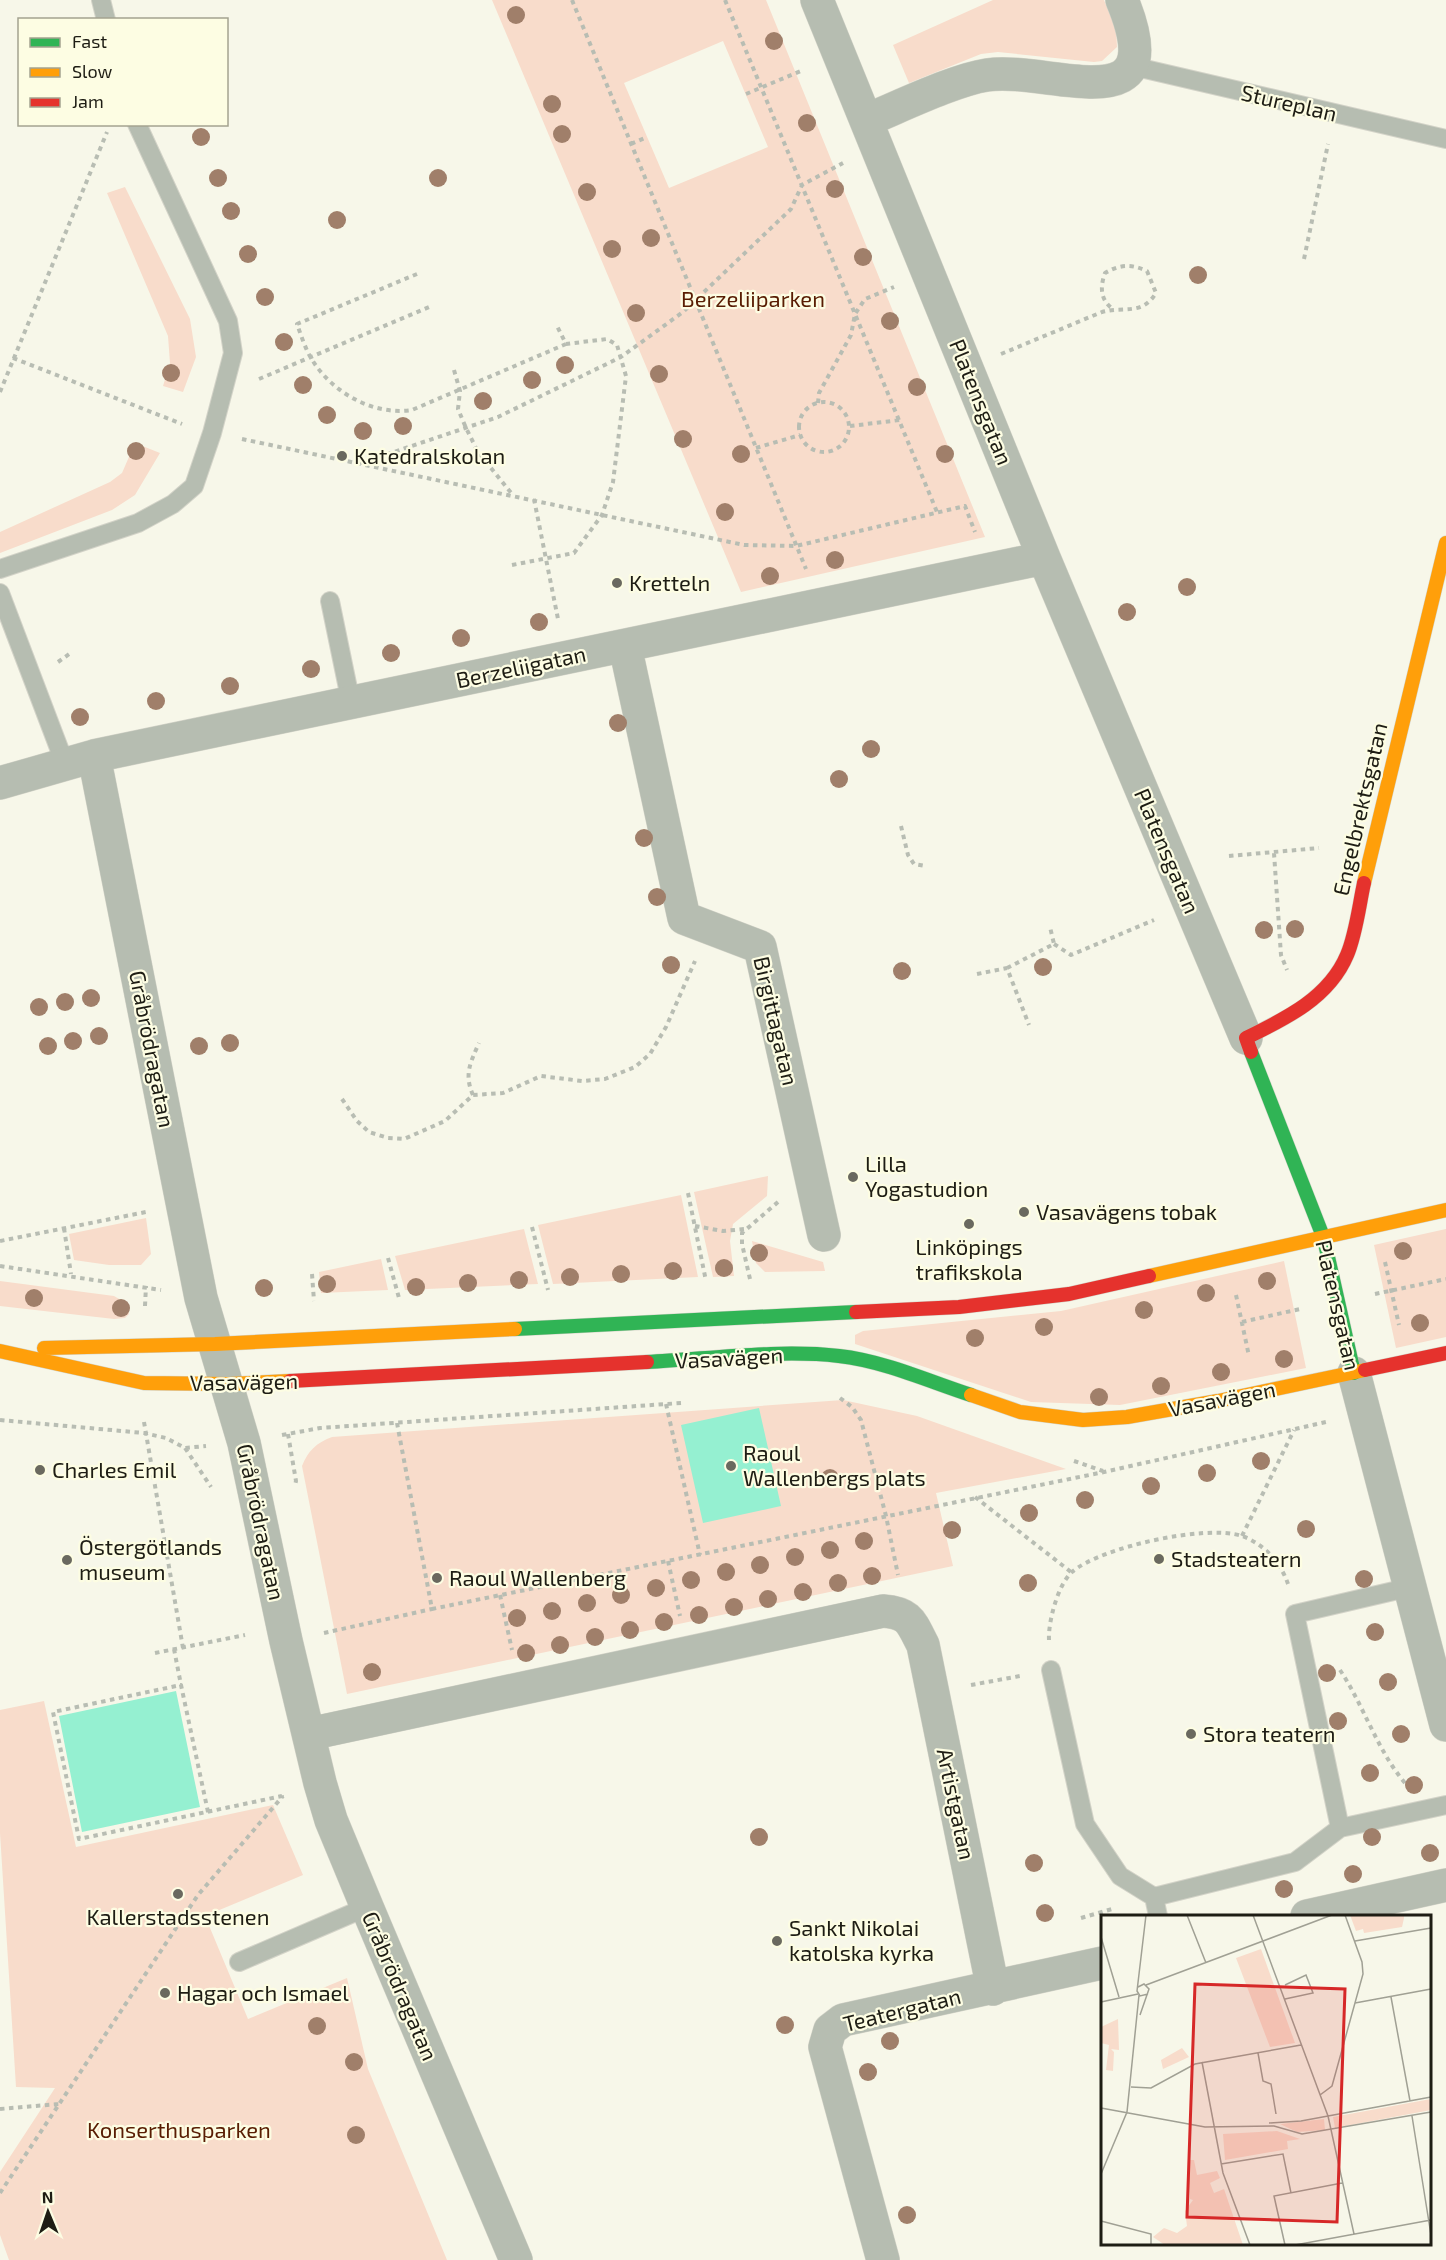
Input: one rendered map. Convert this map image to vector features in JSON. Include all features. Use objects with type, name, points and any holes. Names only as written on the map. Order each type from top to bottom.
[{"type":"main road","name":"Engelbrektsgatan","points":[[1246,1038],[1303,1010],[1333,980],[1350,945],[1446,543]]},
{"type":"main road","name":"Platensgatan","points":[[1246,1038],[1324,1239],[1354,1373]]},
{"type":"main road","name":"Vasavägen","points":[[0,1351],[145,1344],[215,1344],[959,1308],[1069,1294],[1446,1210]]},
{"type":"main road","name":"Vasavägen","points":[[0,1351],[144,1383],[228,1384],[809,1354],[841,1356],[878,1364],[1020,1412],[1072,1419],[1127,1417],[1446,1353]]},
{"type":"street","name":"Platensgatan","points":[[818,0],[1044,558],[1246,1038]]},
{"type":"street","points":[[872,134],[986,75],[1010,74],[1092,82],[1122,77],[1132,66],[1137,51],[1136,36],[1122,0]]},
{"type":"street","name":"Berzeliigatan","points":[[0,783],[80,760],[1044,558]]},
{"type":"street","name":"Birgittagatan","points":[[625,646],[684,918],[760,947],[824,1235]]},
{"type":"street","name":"Gråbrödragatan","points":[[80,760],[183,1204],[201,1298],[244,1443],[286,1641],[320,1783],[331,1820],[516,2260]]},
{"type":"street","name":"Platensgatan","points":[[1354,1373],[1446,1725]]},
{"type":"street","points":[[309,1734],[519,1687],[882,1611],[906,1617]]},
{"type":"street","name":"Artistgatan","points":[[906,1617],[922,1645],[993,1989]]},
{"type":"street","points":[[1316,1915],[1446,1885]]},
{"type":"street","name":"Teatergatan","points":[[883,2260],[825,2047],[826,2038],[835,2025],[843,2020],[993,1989],[1101,1963]]},
{"type":"lane","points":[[101,0],[106,18]]},
{"type":"lane","name":"Stureplan","points":[[1132,66],[1446,139]]},
{"type":"lane","points":[[0,569],[138,523],[173,504],[194,486],[212,433],[234,353],[228,321],[138,126]]},
{"type":"lane","points":[[0,593],[80,760]]},
{"type":"lane","points":[[330,601],[351,703]]},
{"type":"lane","points":[[1340,1828],[1297,1622],[1411,1587]]},
{"type":"lane","points":[[1051,1670],[1085,1824],[1120,1876],[1154,1897],[1295,1862],[1340,1828],[1446,1805]]},
{"type":"lane","points":[[1154,1897],[1158,1915]]},
{"type":"lane","points":[[238,1962],[367,1907]]},
{"type":"path","points":[[572,0],[821,605]]},
{"type":"path","points":[[725,0],[937,512]]},
{"type":"path","points":[[746,93],[840,55]]},
{"type":"path","points":[[1304,259],[1335,113]]},
{"type":"path","points":[[0,392],[109,126]]},
{"type":"path","points":[[361,463],[498,417],[621,357],[683,312],[791,209],[802,185],[872,134]]},
{"type":"path","points":[[631,144],[647,137]]},
{"type":"path","points":[[968,369],[1113,309],[1134,311],[1149,304],[1156,293],[1147,271],[1134,265],[1125,265],[1105,273],[1101,283],[1102,295],[1106,304],[1113,309]]},
{"type":"path","points":[[818,403],[819,393],[851,335],[855,314],[865,299],[929,273]]},
{"type":"path","points":[[417,274],[297,324],[311,358],[325,377],[364,404],[387,411],[412,410],[566,344],[607,339],[617,345],[621,357],[626,376],[613,482],[602,515],[574,553],[512,566]]},
{"type":"path","points":[[284,369],[429,307]]},
{"type":"path","points":[[557,326],[566,344]]},
{"type":"path","points":[[14,358],[172,422]]},
{"type":"path","points":[[454,370],[460,391],[458,409],[466,428],[478,452],[513,494]]},
{"type":"path","points":[[829,402],[839,406],[847,415],[850,426],[846,439],[836,450],[822,452],[809,447],[800,435],[800,422],[806,409],[818,403],[829,402]]},
{"type":"path","points":[[850,426],[900,420]]},
{"type":"path","points":[[212,433],[513,494],[744,545],[796,546],[965,506],[989,569]]},
{"type":"path","points":[[756,448],[800,435]]},
{"type":"path","points":[[534,499],[566,658]]},
{"type":"path","points":[[901,826],[908,855],[914,864],[925,866]]},
{"type":"path","points":[[1229,856],[1319,848]]},
{"type":"path","points":[[1274,853],[1281,956],[1303,1010]]},
{"type":"path","points":[[1050,927],[1054,944],[1071,955],[1189,905]]},
{"type":"path","points":[[342,1099],[357,1121],[369,1132],[388,1138],[404,1139],[445,1120],[473,1095],[503,1093],[541,1076],[582,1081],[605,1079],[635,1067],[650,1054],[666,1027],[709,928]]},
{"type":"path","points":[[977,974],[1007,968],[1054,944]]},
{"type":"path","points":[[1007,968],[1029,1025]]},
{"type":"path","points":[[473,1095],[468,1079],[468,1067],[479,1043]]},
{"type":"path","points":[[695,1226],[723,1231],[745,1229],[810,1176]]},
{"type":"path","points":[[688,1193],[707,1284]]},
{"type":"path","points":[[0,1241],[183,1204]]},
{"type":"path","points":[[1376,1226],[1408,1361]]},
{"type":"path","points":[[532,1227],[550,1300]]},
{"type":"path","points":[[64,1228],[71,1274]]},
{"type":"path","points":[[745,1229],[742,1244],[751,1284]]},
{"type":"path","points":[[388,1258],[400,1305]]},
{"type":"path","points":[[1229,1259],[1266,1436]]},
{"type":"path","points":[[0,1266],[71,1274],[201,1298]]},
{"type":"path","points":[[312,1274],[314,1308]]},
{"type":"path","points":[[834,1394],[852,1407],[861,1420],[886,1516],[906,1617]]},
{"type":"path","points":[[0,1420],[144,1433],[166,1438],[185,1448],[244,1443],[320,1428],[688,1402]]},
{"type":"path","points":[[666,1404],[700,1555]]},
{"type":"path","points":[[286,1641],[1266,1436],[1366,1413]]},
{"type":"path","points":[[397,1423],[432,1609]]},
{"type":"path","points":[[1242,1536],[1294,1430]]},
{"type":"path","points":[[144,1433],[183,1648]]},
{"type":"path","points":[[288,1434],[296,1481]]},
{"type":"path","points":[[975,1497],[1071,1572]]},
{"type":"path","points":[[932,1692],[1051,1670],[1048,1630],[1055,1602],[1071,1572],[1127,1546],[1165,1536],[1201,1534],[1242,1536],[1267,1551],[1283,1569],[1297,1622],[1339,1668],[1357,1696],[1384,1754],[1413,1793],[1421,1810]]},
{"type":"path","points":[[668,1561],[687,1651]]},
{"type":"path","points":[[500,1595],[519,1687]]},
{"type":"path","points":[[155,1653],[245,1635]]},
{"type":"path","points":[[174,1649],[208,1812]]},
{"type":"path","points":[[181,1685],[53,1712],[79,1839],[282,1796],[320,1783]]},
{"type":"path","points":[[0,2193],[198,1895],[282,1796]]},
{"type":"path","points":[[0,2109],[59,2104]]},
{"type":"green space","name":"Berzeliiparken","points":[[492,0],[766,0],[985,537],[741,592]],"holes":[[[723,41],[768,147],[669,188],[624,83]]]},
{"type":"green space","points":[[993,0],[1104,0],[1116,29],[1117,47],[1102,61],[1094,62],[998,52],[981,54],[909,83],[893,45]]},
{"type":"green space","points":[[125,187],[190,319],[196,357],[183,392],[163,386],[170,363],[168,336],[107,193]]},
{"type":"green space","points":[[135,443],[160,453],[135,495],[112,510],[0,553],[0,532],[110,482],[122,473]]},
{"type":"green space","points":[[768,1176],[767,1196],[733,1224],[730,1241],[734,1276],[713,1277],[694,1192]]},
{"type":"green space","points":[[681,1195],[698,1277],[553,1284],[538,1225]]},
{"type":"green space","points":[[146,1218],[151,1254],[141,1265],[109,1265],[74,1260],[69,1234]]},
{"type":"green space","points":[[524,1229],[538,1284],[405,1290],[395,1256]]},
{"type":"green space","points":[[1446,1229],[1446,1337],[1396,1348],[1374,1245]]},
{"type":"green space","points":[[752,1241],[823,1262],[825,1271],[765,1272],[756,1263]]},
{"type":"green space","points":[[381,1259],[388,1290],[321,1293],[319,1272]]},
{"type":"green space","points":[[1284,1261],[1306,1368],[1120,1405],[1031,1402],[855,1344],[855,1335],[863,1331],[1061,1311]]},
{"type":"green space","points":[[0,1281],[114,1296],[128,1304],[129,1314],[125,1318],[114,1319],[0,1306]]},
{"type":"green space","points":[[843,1400],[917,1416],[1066,1469],[936,1493],[953,1566],[347,1694],[302,1466],[310,1452],[321,1442],[332,1437]]},
{"type":"green space","name":"Konserthusparken","points":[[44,1701],[76,1847],[273,1805],[303,1875],[205,1916],[248,2019],[347,1978],[368,2069],[447,2260],[9,2260],[0,2235],[0,2172],[55,2088],[16,2087],[0,1833],[0,1710]]},
{"type":"shaded area","name":"Raoul Wallenbergs plats","points":[[759,1408],[781,1506],[703,1523],[681,1425]]},
{"type":"shaded area","points":[[176,1691],[200,1807],[82,1832],[59,1716]]},
{"type":"traffic: fast","points":[[1251,1052],[1324,1239],[1354,1373]]},
{"type":"traffic: fast","points":[[515,1329],[856,1312]]},
{"type":"traffic: fast","points":[[647,1362],[768,1354],[839,1356],[873,1362],[971,1395]]},
{"type":"traffic: slow","points":[[1364,883],[1446,543]]},
{"type":"traffic: slow","points":[[1149,1276],[1446,1210]]},
{"type":"traffic: slow","points":[[44,1348],[215,1344],[515,1329]]},
{"type":"traffic: slow","points":[[0,1351],[144,1383],[228,1384],[290,1381]]},
{"type":"traffic: slow","points":[[971,1395],[1020,1412],[1083,1420],[1127,1417],[1218,1401],[1365,1370]]},
{"type":"traffic: jam","points":[[1251,1052],[1246,1038],[1304,1006],[1329,983],[1339,970],[1353,938],[1364,883]]},
{"type":"traffic: jam","points":[[856,1312],[959,1307],[1069,1294],[1149,1276]]},
{"type":"traffic: jam","points":[[1365,1370],[1446,1353]]},
{"type":"traffic: jam","points":[[290,1381],[647,1362]]},
{"type":"place","name":"Katedralskolan","points":[[342,456]]},
{"type":"place","name":"Kretteln","points":[[617,583]]},
{"type":"place","name":"Lilla Yogastudion","points":[[853,1177]]},
{"type":"place","name":"Vasavägens tobak","points":[[1024,1212]]},
{"type":"place","name":"Linköpings trafikskola","points":[[969,1224]]},
{"type":"place","name":"Raoul Wallenbergs plats","points":[[731,1466]]},
{"type":"place","name":"Charles Emil","points":[[40,1470]]},
{"type":"place","name":"Stadsteatern","points":[[1159,1559]]},
{"type":"place","name":"Östergötlands museum","points":[[67,1560]]},
{"type":"place","name":"Raoul Wallenberg","points":[[437,1578]]},
{"type":"place","name":"Stora teatern","points":[[1191,1734]]},
{"type":"place","name":"Kallerstadsstenen","points":[[178,1894]]},
{"type":"place","name":"Sankt Nikolai katolska kyrka","points":[[777,1941]]},
{"type":"place","name":"Hagar och Ismael","points":[[165,1993]]}]
